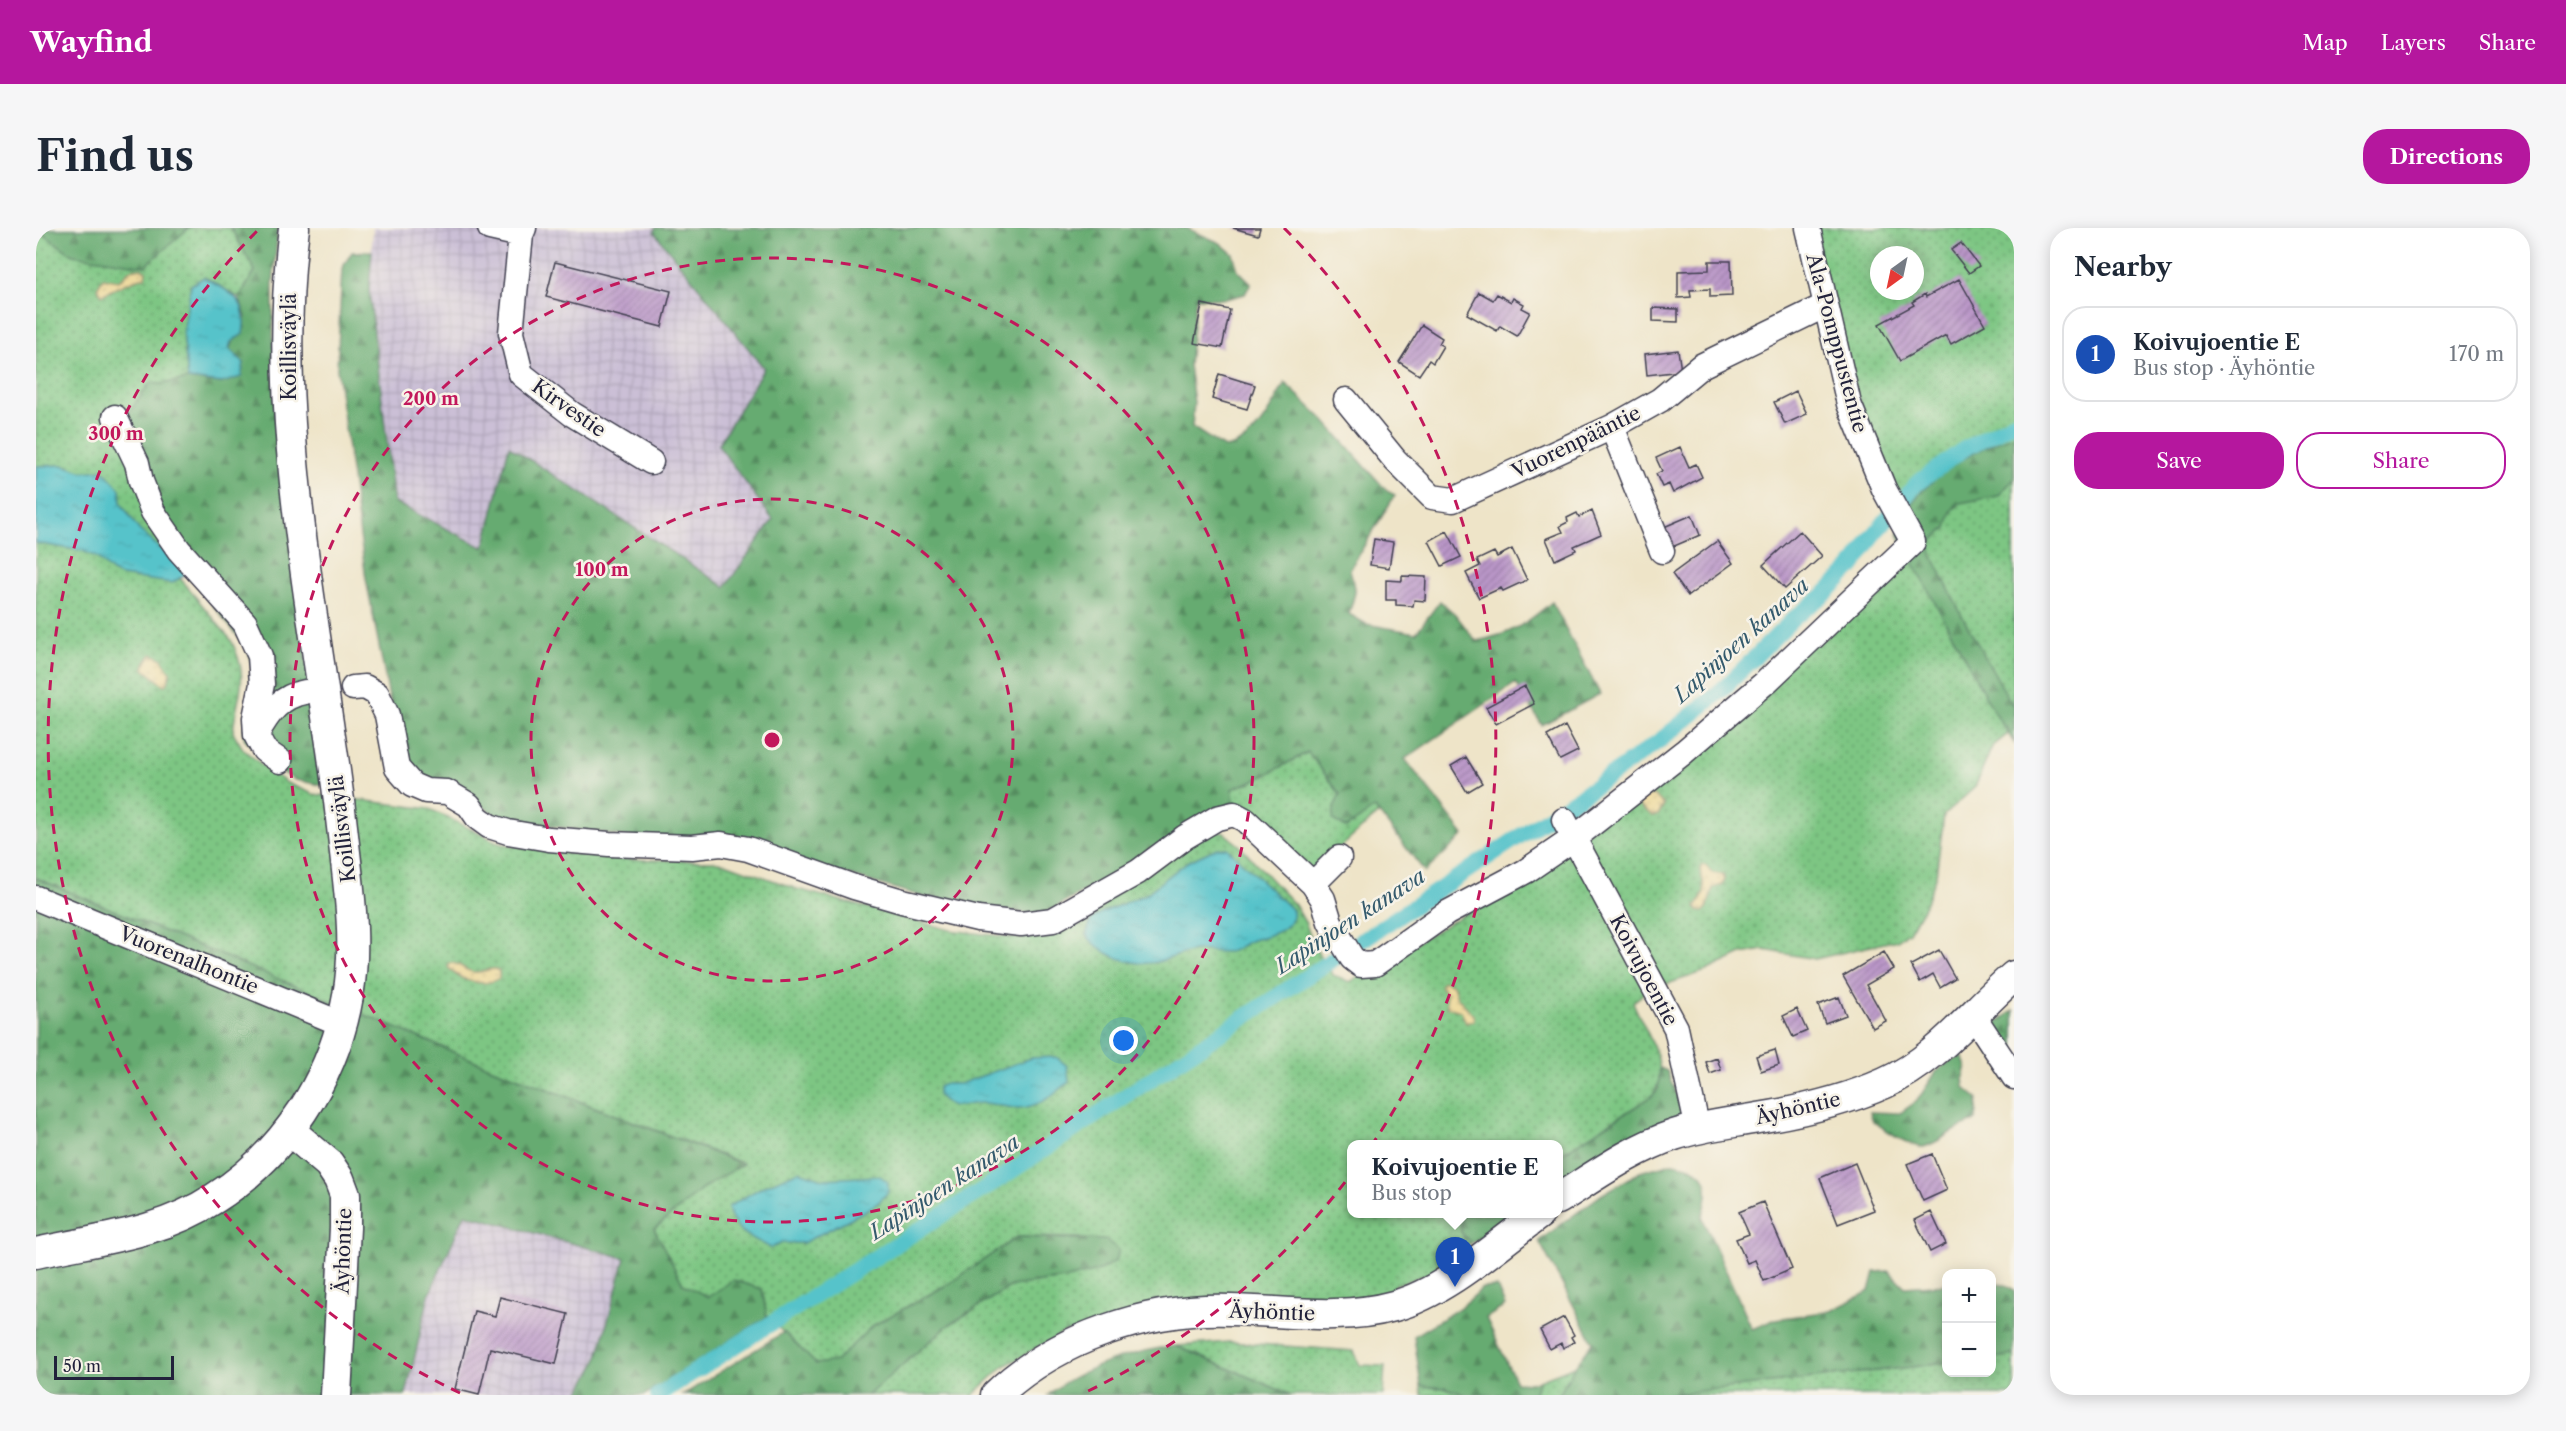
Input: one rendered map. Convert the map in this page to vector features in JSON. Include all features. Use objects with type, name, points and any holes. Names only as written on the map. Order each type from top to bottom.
[{"type":"main road","name":"Koillisväylä","points":[[36,1253],[155,1228],[186,1215],[217,1197],[252,1168],[289,1130],[307,1107],[342,1024],[353,954],[352,909],[312,612],[287,392],[285,316],[294,228]]},
{"type":"main road","name":"Äyhöntie","points":[[1563,1196],[1623,1159],[1673,1136],[1804,1109],[1848,1097],[1886,1083],[1934,1052],[2014,976]]},
{"type":"main road","name":"Äyhöntie","points":[[289,1130],[329,1164],[339,1179],[345,1195],[336,1395]]},
{"type":"main road","name":"Äyhöntie","points":[[996,1395],[1019,1376],[1064,1348],[1118,1326],[1151,1318],[1191,1311],[1230,1310],[1351,1314],[1397,1306],[1450,1280],[1534,1218]]},
{"type":"street","points":[[490,228],[523,231]]},
{"type":"street","name":"Ala-Pomppustentie","points":[[1569,830],[1684,752],[1767,681],[1913,542],[1890,501],[1849,404],[1808,228]]},
{"type":"street","name":"Kirvestie","points":[[523,231],[510,333],[521,374],[572,414],[651,462]]},
{"type":"street","name":"Vuorenpääntie","points":[[1346,400],[1395,460],[1432,497],[1453,500],[1612,428],[1660,400],[1701,366],[1826,305]]},
{"type":"street","points":[[115,417],[137,463],[141,481],[158,520],[179,550],[245,624],[260,656],[262,684],[255,718],[256,735],[264,750],[280,761]]},
{"type":"street","points":[[1612,428],[1662,551]]},
{"type":"street","points":[[256,735],[274,707],[298,693],[262,684]]},
{"type":"street","points":[[353,688],[366,687],[377,694],[387,715],[397,768],[412,785],[426,791],[447,792],[469,805],[478,818],[489,826],[508,832],[609,844],[692,848],[721,844],[748,849],[819,876],[902,901],[978,918],[1021,924],[1053,920],[1138,872],[1185,837],[1217,818],[1234,814],[1245,820],[1313,884],[1323,899],[1330,922],[1346,949],[1361,964],[1375,964],[1447,913],[1526,871],[1569,830]]},
{"type":"street","name":"Koivujoentie","points":[[1569,830],[1676,1028],[1698,1130]]},
{"type":"street","points":[[1313,884],[1339,858]]},
{"type":"street","name":"Vuorenalhontie","points":[[36,898],[342,1024]]},
{"type":"street","points":[[1973,1015],[2014,1077]]},
{"type":"shaded area","points":[[373,228],[656,228],[654,232],[764,368],[718,445],[773,520],[725,588],[509,446],[485,548],[394,502],[369,290]]},
{"type":"shaded area","points":[[464,1214],[625,1258],[596,1364],[578,1395],[406,1395],[429,1295]]},
{"type":"green space","points":[[189,228],[231,228],[255,271],[239,298],[205,277],[183,332],[188,379],[162,384],[150,383],[128,414],[179,562],[152,544],[231,640],[237,654],[241,686],[233,732],[243,749],[287,783],[313,794],[430,809],[501,844],[613,859],[713,861],[728,864],[797,889],[950,930],[1017,938],[1037,936],[1211,830],[1224,833],[1239,845],[1295,905],[1306,924],[1314,947],[1333,975],[1350,982],[1557,859],[1910,553],[1802,228],[2014,228],[2014,732],[1992,747],[1975,787],[1944,815],[1936,875],[1925,905],[1909,932],[1897,940],[1815,959],[1764,950],[1742,954],[1706,971],[1649,990],[1633,1002],[1655,1049],[1660,1074],[1658,1086],[1651,1097],[1563,1152],[1563,1140],[1347,1140],[1347,1218],[1462,1218],[1463,1237],[1471,1243],[1430,1273],[1399,1284],[1396,1283],[1390,1294],[1347,1302],[1341,1297],[1332,1300],[1280,1297],[1273,1303],[1065,1332],[1003,1367],[973,1395],[868,1395],[947,1326],[1011,1286],[1071,1278],[1080,1238],[1017,1237],[950,1283],[872,1326],[836,1362],[816,1364],[767,1317],[762,1289],[708,1297],[682,1284],[654,1229],[705,1187],[742,1163],[492,1068],[36,878],[36,229],[73,255],[181,234]]},
{"type":"green space","points":[[189,228],[145,266],[73,255],[36,229]]},
{"type":"green space","points":[[231,228],[278,228],[273,285],[274,397],[322,785],[295,780],[272,766],[245,740],[243,732],[250,701],[252,666],[248,649],[207,598],[114,426],[128,414],[150,383],[162,384],[188,379],[222,383],[244,363],[229,349],[246,317],[239,298],[255,271]]},
{"type":"green space","points":[[656,228],[1186,228],[1220,243],[1233,254],[1238,270],[1251,283],[1245,294],[1225,299],[1196,298],[1189,365],[1194,403],[1192,427],[1224,448],[1235,445],[1245,440],[1261,423],[1285,383],[1324,420],[1387,491],[1395,495],[1350,569],[1355,593],[1349,614],[1366,624],[1416,633],[1440,601],[1455,614],[1476,641],[1517,628],[1552,602],[1600,694],[1542,725],[1516,683],[1405,759],[1464,835],[1425,872],[1375,808],[1346,828],[1333,820],[1334,808],[1340,794],[1308,752],[1260,778],[1232,789],[1235,807],[1046,913],[1020,913],[924,897],[803,862],[524,822],[495,815],[463,792],[429,787],[401,759],[366,579],[337,369],[342,268],[352,252],[372,251],[369,290],[394,502],[484,548],[509,446],[725,587],[773,520],[718,445],[764,368],[654,232]]},
{"type":"green space","points":[[2014,436],[2014,479],[1998,496],[1960,503],[1951,512],[1947,528],[1930,543],[1932,555],[1963,618],[2014,708],[2014,743],[1988,701],[1898,534],[1912,503],[1935,479],[1974,453]]},
{"type":"green space","points":[[1308,752],[1340,794],[1334,808],[1375,808],[1379,813],[1312,873],[1235,807],[1232,789],[1260,778]]},
{"type":"green space","points":[[36,878],[492,1068],[743,1164],[705,1187],[654,1229],[683,1284],[708,1297],[733,1280],[762,1289],[767,1317],[645,1395],[578,1395],[596,1364],[625,1258],[465,1214],[429,1295],[406,1395],[36,1395]]},
{"type":"green space","points":[[2014,1010],[2014,1086],[1980,1036]]},
{"type":"green space","points":[[1963,1056],[1967,1067],[1964,1077],[1965,1088],[1978,1099],[1976,1120],[1923,1147],[1905,1141],[1873,1121],[1870,1112],[1900,1113],[1917,1101],[1936,1072],[1950,1061]]},
{"type":"green space","points":[[1660,1068],[1667,1071],[1685,1116],[1563,1184],[1563,1152],[1651,1097],[1658,1089]]},
{"type":"green space","points":[[1672,1163],[1684,1165],[1701,1173],[1707,1187],[1702,1217],[1752,1329],[1776,1319],[1831,1311],[1870,1291],[1875,1272],[1889,1271],[1905,1287],[1942,1284],[1942,1363],[1665,1395],[1559,1395],[1575,1366],[1593,1342],[1539,1241],[1601,1195],[1640,1172]]},
{"type":"green space","points":[[1462,1218],[1513,1218],[1489,1236],[1471,1243],[1463,1234],[1460,1225]]},
{"type":"green space","points":[[1017,1237],[1106,1240],[1119,1250],[1116,1261],[1098,1271],[1071,1278],[1011,1286],[947,1326],[868,1395],[683,1395],[784,1332],[816,1364],[836,1361],[872,1326],[950,1283]]},
{"type":"green space","points":[[1996,1284],[2006,1285],[2014,1290],[2014,1355],[1996,1357]]},
{"type":"green space","points":[[1497,1287],[1505,1306],[1486,1318],[1516,1382],[1532,1383],[1539,1380],[1534,1395],[1467,1395],[1446,1388],[1421,1386],[1414,1336],[1458,1309],[1482,1288]]},
{"type":"green space","points":[[1230,1342],[1354,1351],[1360,1365],[1385,1366],[1383,1395],[1291,1395],[1176,1346]]},
{"type":"green space","points":[[1176,1346],[1291,1395],[1048,1395],[1075,1377],[1109,1362],[1144,1351]]},
{"type":"green space","points":[[2014,1355],[2014,1395],[1665,1395],[1942,1363],[1942,1377],[1996,1377],[1996,1357]]},
{"type":"green space","points":[[1575,1366],[1559,1395],[1534,1395],[1539,1380]]},
{"type":"green space","points":[[1421,1386],[1446,1388],[1467,1395],[1422,1395]]},
{"type":"sand","points":[[141,268],[146,271],[145,277],[123,284],[102,295],[97,288],[103,278],[119,281],[130,270]]},
{"type":"sand","points":[[152,654],[161,658],[170,672],[168,683],[164,685],[144,669]]},
{"type":"sand","points":[[1654,795],[1664,805],[1658,815],[1653,816],[1639,806],[1639,800],[1645,796]]},
{"type":"sand","points":[[1705,865],[1713,873],[1723,875],[1725,880],[1722,885],[1713,888],[1707,908],[1703,912],[1698,911],[1696,907],[1704,892],[1700,870],[1701,866]]},
{"type":"sand","points":[[450,963],[474,972],[495,969],[499,971],[499,978],[487,982],[472,982],[452,972],[448,967]]},
{"type":"sand","points":[[1444,981],[1453,985],[1457,997],[1474,1015],[1474,1020],[1466,1023],[1461,1011],[1447,1007],[1446,994],[1440,986]]},
{"type":"water","points":[[204,277],[236,298],[243,312],[243,334],[231,342],[229,349],[244,363],[241,377],[222,383],[188,379],[183,332],[191,285]]},
{"type":"water","points":[[63,465],[83,472],[103,470],[120,489],[121,503],[139,530],[188,573],[172,583],[121,576],[112,572],[96,557],[83,551],[36,543],[36,466]]},
{"type":"water","points":[[1217,848],[1227,848],[1293,911],[1290,923],[1277,932],[1248,942],[1232,951],[1195,951],[1150,963],[1126,961],[1113,956],[1101,949],[1086,935],[1091,920],[1101,913],[1146,894],[1187,862]]},
{"type":"water","points":[[1056,1057],[1067,1066],[1069,1081],[1049,1098],[1033,1105],[1017,1108],[984,1103],[953,1106],[943,1101],[938,1095],[938,1087],[945,1084],[960,1084],[1031,1058]]},
{"type":"water","points":[[799,1171],[823,1179],[880,1176],[888,1182],[888,1192],[878,1203],[863,1212],[803,1243],[782,1243],[771,1248],[749,1237],[738,1228],[730,1216],[728,1207],[762,1187]]},
{"type":"building","points":[[1233,228],[1260,228],[1258,235]]},
{"type":"building","points":[[1961,243],[1979,266],[1969,273],[1951,250]]},
{"type":"building","points":[[1709,261],[1731,261],[1732,296],[1710,297],[1710,289],[1690,290],[1691,297],[1678,298],[1678,271],[1709,270]]},
{"type":"building","points":[[555,262],[671,291],[662,327],[546,297]]},
{"type":"building","points":[[1959,279],[1985,325],[1951,344],[1946,335],[1900,361],[1879,324],[1914,305],[1912,302],[1915,300],[1924,300],[1925,294],[1926,297]]},
{"type":"building","points":[[1479,292],[1493,300],[1497,294],[1511,302],[1513,298],[1524,304],[1522,308],[1530,312],[1517,336],[1500,326],[1497,331],[1467,314]]},
{"type":"building","points":[[1202,304],[1230,310],[1222,348],[1194,343]]},
{"type":"building","points":[[1653,308],[1678,309],[1678,322],[1653,321]]},
{"type":"building","points":[[1422,325],[1442,338],[1439,344],[1443,346],[1433,363],[1429,360],[1419,375],[1399,362]]},
{"type":"building","points":[[1678,350],[1681,371],[1647,375],[1645,354]]},
{"type":"building","points":[[1219,374],[1255,385],[1247,409],[1212,399]]},
{"type":"building","points":[[1796,391],[1807,414],[1785,424],[1774,402]]},
{"type":"building","points":[[1680,447],[1689,467],[1696,464],[1702,477],[1673,493],[1669,484],[1662,487],[1656,474],[1662,471],[1656,458]]},
{"type":"building","points":[[1592,511],[1601,534],[1574,546],[1576,550],[1555,560],[1546,539],[1563,532],[1560,526],[1568,522],[1567,518],[1577,513],[1579,517]]},
{"type":"building","points":[[1692,515],[1700,535],[1672,547],[1664,527]]},
{"type":"building","points":[[1447,531],[1461,557],[1442,566],[1429,541]]},
{"type":"building","points":[[1800,531],[1822,556],[1785,589],[1763,565]]},
{"type":"building","points":[[1374,539],[1393,542],[1389,568],[1370,565]]},
{"type":"building","points":[[1717,541],[1733,563],[1688,596],[1672,574]]},
{"type":"building","points":[[1512,549],[1527,580],[1503,591],[1501,588],[1479,598],[1466,573],[1480,566],[1477,560],[1494,552],[1497,557]]},
{"type":"building","points":[[1402,576],[1426,577],[1425,601],[1414,600],[1413,606],[1396,605],[1396,600],[1386,600],[1386,580],[1402,581]]},
{"type":"building","points":[[1525,686],[1534,704],[1496,724],[1486,707]]},
{"type":"building","points":[[1565,726],[1578,751],[1560,760],[1547,736]]},
{"type":"building","points":[[1466,757],[1482,783],[1467,792],[1451,766]]},
{"type":"building","points":[[1939,950],[1955,978],[1940,987],[1933,974],[1920,982],[1911,965]]},
{"type":"building","points":[[1884,952],[1894,969],[1866,985],[1886,1021],[1873,1028],[1843,976]]},
{"type":"building","points":[[1839,997],[1846,1015],[1825,1023],[1818,1005]]},
{"type":"building","points":[[1797,1009],[1807,1031],[1793,1037],[1783,1016]]},
{"type":"building","points":[[1775,1050],[1779,1065],[1761,1071],[1756,1056]]},
{"type":"building","points":[[1717,1058],[1721,1070],[1710,1074],[1706,1062]]},
{"type":"building","points":[[1932,1154],[1947,1190],[1923,1201],[1907,1164]]},
{"type":"building","points":[[1855,1163],[1874,1210],[1838,1224],[1820,1178]]},
{"type":"building","points":[[1763,1202],[1792,1269],[1764,1281],[1755,1260],[1747,1263],[1736,1239],[1749,1234],[1739,1212]]},
{"type":"building","points":[[1931,1212],[1946,1244],[1930,1252],[1915,1220]]},
{"type":"building","points":[[500,1297],[568,1314],[556,1364],[490,1348],[479,1395],[455,1389],[474,1311],[495,1316]]},
{"type":"building","points":[[1564,1317],[1574,1335],[1571,1337],[1574,1342],[1563,1348],[1561,1343],[1550,1349],[1540,1330]]},
{"type":"waterway","name":"Lapinjoen kanava","points":[[658,1395],[1001,1178],[1590,790],[1662,739],[1721,691],[1794,618],[1826,593],[1852,567],[1873,536],[1916,484],[1964,449],[2014,422]]},
{"type":"place","name":"Koivujoentie E","points":[[1455,1287]]}]
